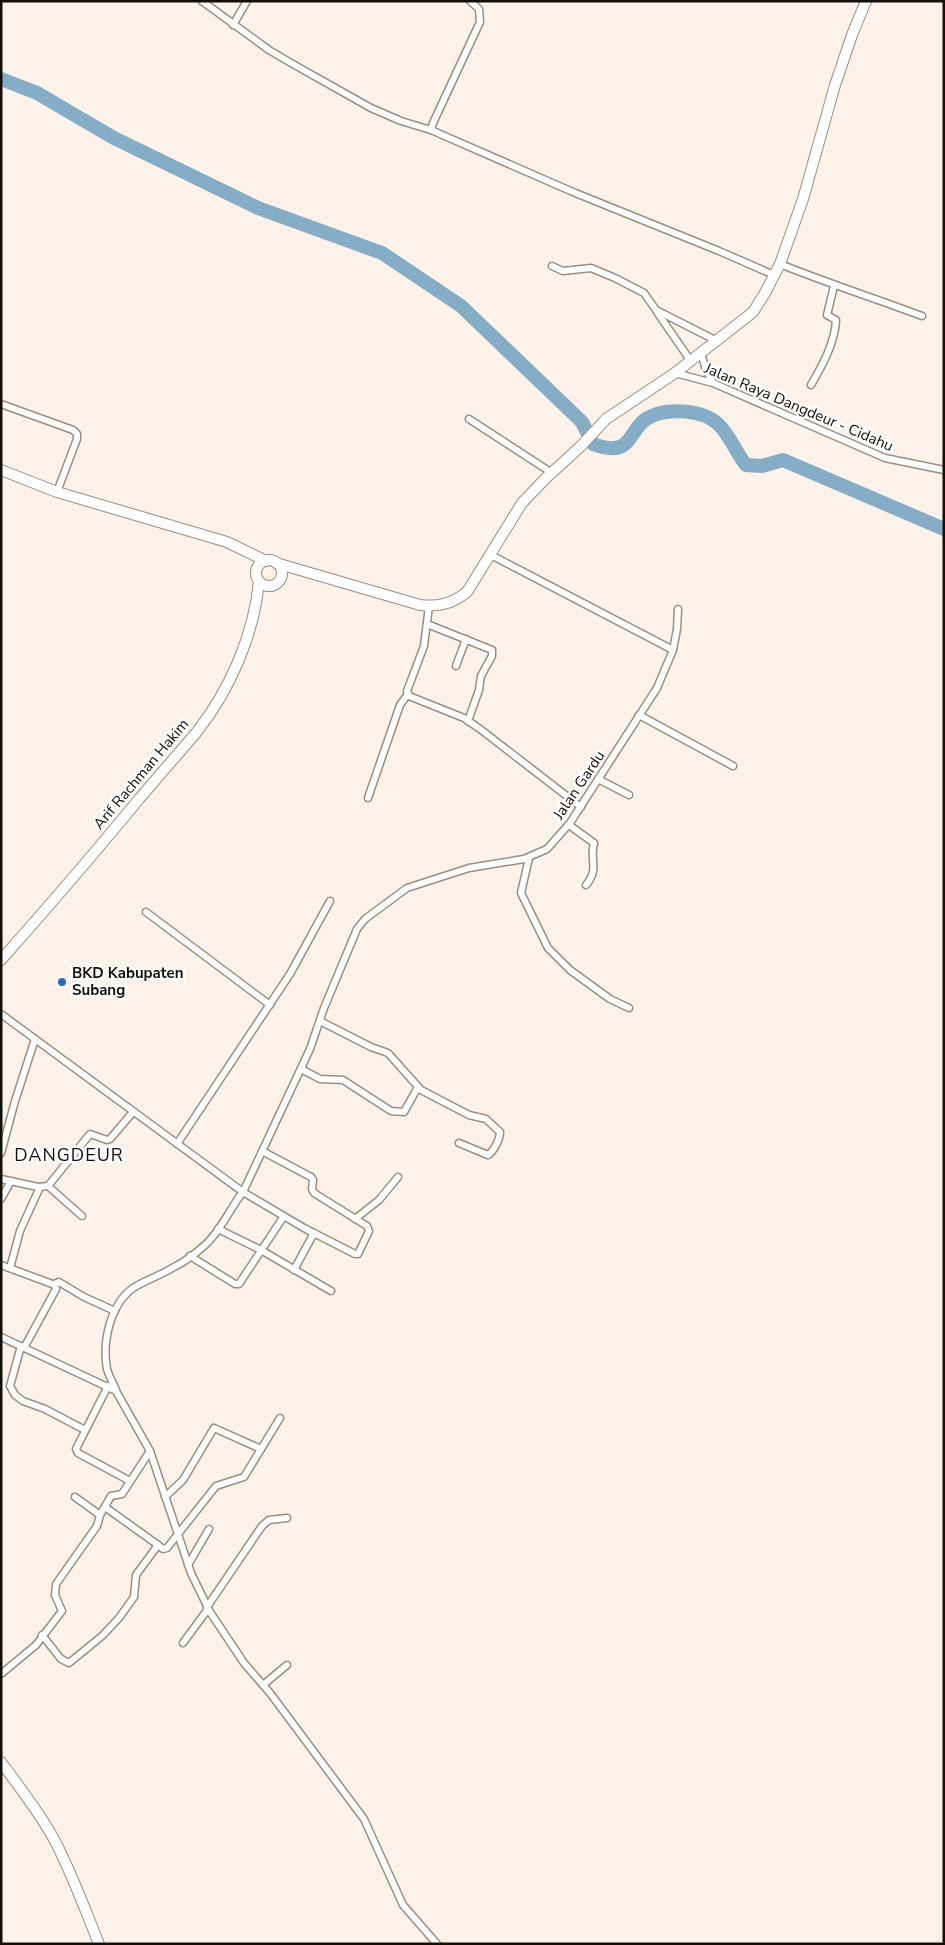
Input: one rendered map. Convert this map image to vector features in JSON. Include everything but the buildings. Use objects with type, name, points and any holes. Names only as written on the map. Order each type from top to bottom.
[{"type":"main road","points":[[258,577],[259,566],[271,562],[429,606],[445,604],[459,598],[466,592],[522,503],[606,419],[675,372],[753,312],[780,264],[803,199],[835,85],[866,1]]},
{"type":"main road","points":[[1,470],[57,492],[227,542],[271,562],[280,567],[282,574],[278,582],[271,586],[256,604]]},
{"type":"main road","points":[[242,549],[262,584],[271,586]]},
{"type":"main road","points":[[282,574],[300,570]]},
{"type":"main road","name":"Arif Rachman Hakim","points":[[1,960],[101,846],[196,732],[227,686],[240,657],[256,604],[258,577]]},
{"type":"main road","points":[[1,1762],[37,1811],[54,1840],[73,1878],[99,1944]]},
{"type":"street","points":[[202,1],[269,50],[371,108],[401,121],[432,130],[573,192],[774,275]]},
{"type":"street","points":[[234,25],[247,1]]},
{"type":"street","points":[[432,130],[433,123],[480,22],[479,9],[470,1]]},
{"type":"street","points":[[780,264],[834,286],[855,291],[922,316]]},
{"type":"street","points":[[552,266],[563,271],[594,269],[644,293],[690,360]]},
{"type":"street","points":[[811,385],[826,356],[834,332],[836,320],[827,315],[834,286]]},
{"type":"street","points":[[656,310],[717,341]]},
{"type":"street","points":[[701,353],[706,370],[713,383]]},
{"type":"street","name":"Jalan Raya Dangdeur - Cidahu","points":[[675,372],[713,383],[885,458],[944,470]]},
{"type":"street","points":[[1,404],[73,430],[77,434],[77,439],[57,492]]},
{"type":"street","points":[[469,419],[552,472]]},
{"type":"street","points":[[489,554],[673,650]]},
{"type":"street","points":[[368,798],[400,705],[408,694],[424,646],[429,606]]},
{"type":"street","name":"Jalan Gardu","points":[[436,1944],[403,1905],[364,1819],[319,1757],[244,1663],[207,1608],[188,1565],[150,1451],[144,1437],[113,1387],[106,1359],[107,1339],[116,1311],[125,1295],[134,1288],[175,1267],[207,1244],[218,1229],[262,1151],[301,1069],[360,924],[400,892],[417,885],[469,868],[529,858],[547,849],[569,825],[657,688],[673,650],[678,609]]},
{"type":"street","points":[[427,624],[491,649],[493,652],[481,676],[479,690],[468,721]]},
{"type":"street","points":[[456,666],[466,639]]},
{"type":"street","points":[[408,694],[412,698],[468,721],[581,806]]},
{"type":"street","points":[[639,715],[733,766]]},
{"type":"street","points":[[598,779],[629,794]]},
{"type":"street","points":[[569,825],[594,843],[591,854],[594,866],[592,876],[586,884]]},
{"type":"street","points":[[529,858],[522,893],[548,948],[570,970],[610,999],[629,1008]]},
{"type":"street","points":[[177,1144],[294,967],[330,901]]},
{"type":"street","points":[[146,912],[270,1005]]},
{"type":"street","points":[[1,1014],[53,1050],[133,1112],[239,1189],[314,1233],[357,1254],[369,1229],[314,1192],[312,1190],[313,1180],[311,1178],[262,1151]]},
{"type":"street","points":[[320,1020],[388,1054],[418,1087],[469,1116],[488,1121],[500,1132],[492,1153],[488,1155],[459,1143]]},
{"type":"street","points":[[1,1153],[35,1039]]},
{"type":"street","points":[[301,1069],[320,1078],[343,1080],[364,1095],[395,1112],[404,1112],[418,1087]]},
{"type":"street","points":[[1,1179],[40,1187],[48,1186],[90,1134],[103,1139],[110,1139],[133,1112]]},
{"type":"street","points":[[355,1219],[379,1200],[398,1177]]},
{"type":"street","points":[[1,1199],[10,1181]]},
{"type":"street","points":[[48,1186],[82,1216]]},
{"type":"street","points":[[10,1268],[20,1231],[40,1187]]},
{"type":"street","points":[[190,1256],[237,1284],[241,1283],[284,1216]]},
{"type":"street","points":[[218,1229],[261,1250],[331,1291]]},
{"type":"street","points":[[294,1270],[314,1233]]},
{"type":"street","points":[[1,1265],[54,1284],[59,1282],[84,1297],[116,1311]]},
{"type":"street","points":[[54,1284],[56,1289],[22,1347],[10,1386],[15,1395],[23,1401],[45,1409],[85,1430]]},
{"type":"street","points":[[1,1336],[113,1387],[85,1430],[76,1449],[78,1453],[130,1481]]},
{"type":"street","points":[[105,1507],[163,1549],[167,1548],[216,1486],[244,1477],[280,1418]]},
{"type":"street","points":[[166,1497],[183,1480],[214,1428],[261,1449]]},
{"type":"street","points":[[1,1674],[36,1645],[61,1612],[55,1595],[56,1584],[97,1526],[100,1515],[111,1496],[122,1494],[150,1451]]},
{"type":"street","points":[[75,1497],[100,1515]]},
{"type":"street","points":[[183,1643],[262,1526],[269,1520],[287,1518]]},
{"type":"street","points":[[188,1565],[209,1530]]},
{"type":"street","points":[[42,1635],[61,1659],[69,1664],[102,1636],[119,1618],[134,1597],[136,1575],[158,1545]]},
{"type":"street","points":[[263,1685],[287,1665]]},
{"type":"waterway","points":[[1,79],[37,93],[114,138],[258,208],[382,253],[461,306],[582,422],[593,444],[610,448],[620,447],[627,442],[642,422],[654,415],[672,411],[703,415],[718,424],[726,433],[746,465],[762,466],[783,460],[944,529]]},
{"type":"place","name":"BKD Kabupaten Subang","points":[[62,982]]},
{"type":"district","name":"DANGDEUR","points":[[69,1155]]}]
